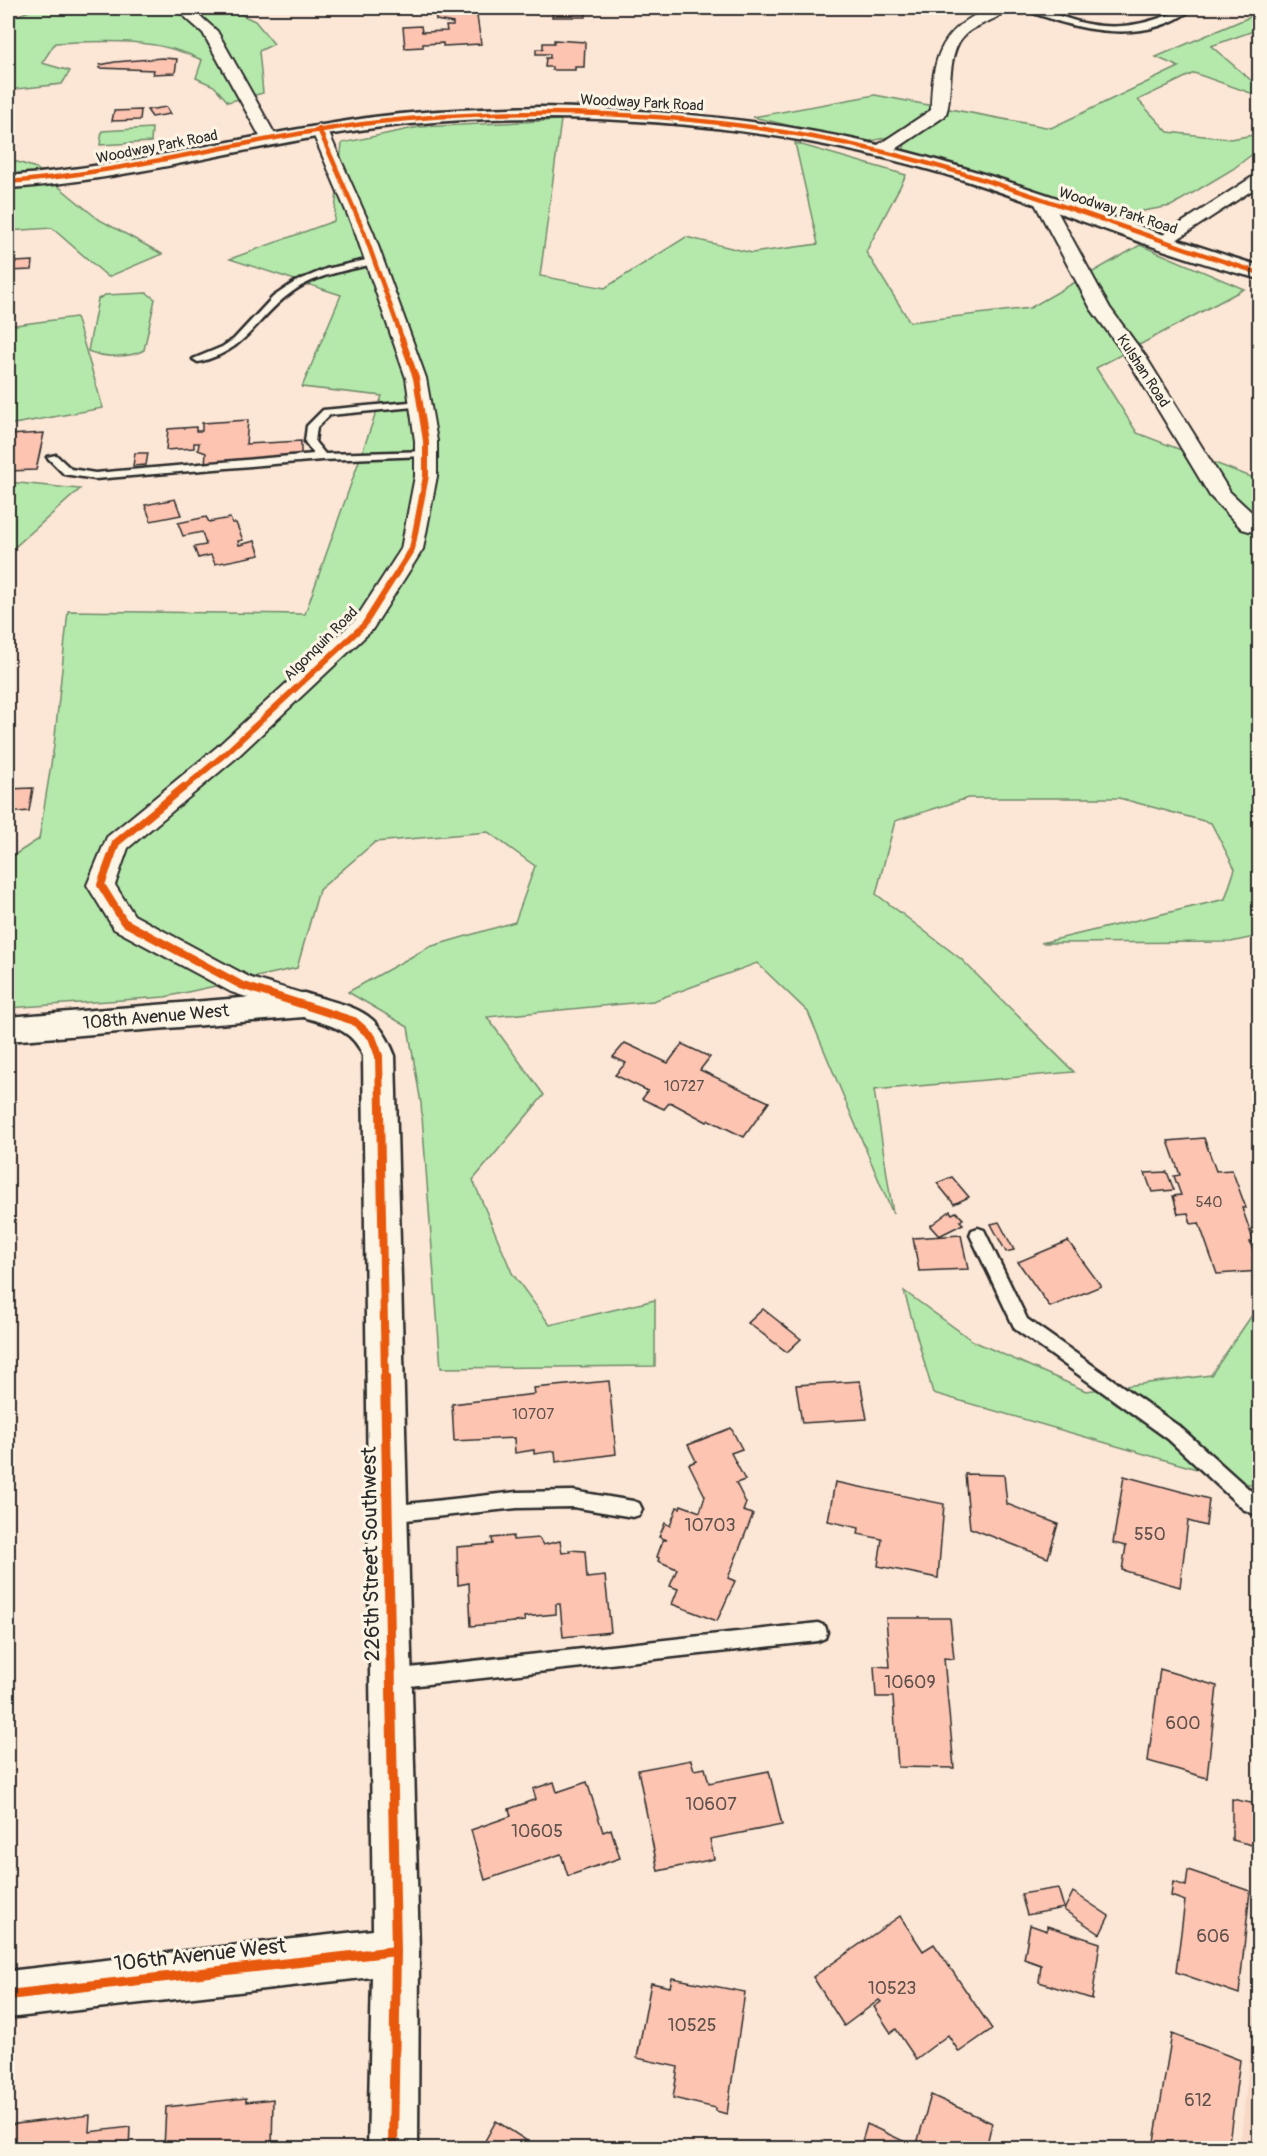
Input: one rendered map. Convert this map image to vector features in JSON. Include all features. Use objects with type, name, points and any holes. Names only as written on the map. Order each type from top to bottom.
[{"type":"street","points":[[183,8],[209,32],[269,138]]},
{"type":"street","points":[[881,151],[939,112],[940,70],[951,45],[965,26],[1001,8]]},
{"type":"street","name":"Woodway Park Road","points":[[8,182],[95,173],[319,129],[474,114],[558,112],[641,115],[723,121],[807,135],[933,164],[1260,273]]},
{"type":"street","name":"Algonquin Road","points":[[304,1005],[242,985],[124,922],[101,885],[116,843],[226,753],[364,625],[412,549],[426,476],[426,453],[417,378],[375,261],[345,185],[319,129]]},
{"type":"street","points":[[1164,240],[1260,177]]},
{"type":"street","name":"Kulshan Road","points":[[1042,200],[1101,309],[1137,357],[1221,496],[1250,524],[1260,527]]},
{"type":"street","name":"108th Avenue West","points":[[8,1029],[304,1005]]},
{"type":"street","name":"226th Street Southwest","points":[[304,1005],[354,1021],[372,1037],[379,1056],[396,1951],[393,2148]]},
{"type":"street","name":"106th Avenue West","points":[[8,1995],[396,1951]]},
{"type":"lane","points":[[1028,8],[1104,32],[1156,26],[1188,9]]},
{"type":"lane","points":[[198,359],[221,354],[236,344],[274,301],[304,281],[333,269],[375,261]]},
{"type":"lane","points":[[322,457],[310,442],[312,426],[327,412],[420,404]]},
{"type":"lane","points":[[52,457],[68,472],[95,476],[322,457],[426,453]]},
{"type":"lane","points":[[978,1235],[1021,1323],[1174,1432],[1249,1503],[1260,1509]]},
{"type":"lane","points":[[388,1514],[518,1500],[573,1499],[633,1509]]},
{"type":"lane","points":[[391,1679],[818,1632]]},
{"type":"shaded area","points":[[1258,1980],[1259,2148],[1240,2148]]},
{"type":"green space","points":[[37,8],[227,8],[255,21],[274,44],[259,51],[263,93],[228,102],[214,86],[196,78],[202,60],[166,47],[112,41],[55,43],[42,63],[70,71],[62,84],[8,90],[8,19]]},
{"type":"green space","points":[[1259,13],[1259,29],[1211,46],[1259,87],[1259,96],[1194,73],[1138,100],[1168,132],[1231,139],[1259,134],[1259,149],[1233,169],[1171,206],[1109,217],[903,154],[905,143],[888,137],[864,143],[753,117],[875,95],[1051,128],[1179,67],[1156,57]]},
{"type":"green space","points":[[561,120],[540,276],[605,288],[686,237],[752,253],[818,244],[795,143],[906,175],[866,252],[910,322],[1030,308],[1140,245],[1244,289],[1096,368],[1137,433],[1259,480],[1259,936],[1231,942],[1041,943],[1225,899],[1235,869],[1211,823],[1119,798],[968,798],[895,821],[876,894],[961,959],[1074,1072],[874,1090],[893,1214],[808,1012],[757,963],[653,1001],[487,1017],[544,1095],[473,1180],[512,1273],[550,1325],[655,1300],[655,1366],[441,1368],[421,1103],[408,1027],[348,992],[429,947],[515,922],[535,866],[488,832],[375,842],[319,890],[297,968],[165,997],[8,1008],[8,859],[39,839],[54,746],[68,611],[305,614],[382,396],[302,387],[341,295],[230,259],[334,221],[342,143],[419,127]]},
{"type":"green space","points":[[152,128],[151,142],[100,145],[102,131]]},
{"type":"green space","points":[[8,159],[36,168],[98,219],[162,254],[108,277],[52,228],[8,231]]},
{"type":"green space","points":[[147,293],[155,299],[144,350],[131,355],[116,356],[88,351],[98,299],[105,295]]},
{"type":"green space","points":[[76,317],[103,408],[8,425],[8,326]]},
{"type":"green space","points":[[8,482],[80,489],[8,553]]},
{"type":"green space","points":[[904,1291],[973,1341],[1086,1391],[1211,1375],[1259,1305],[1259,1487],[933,1393]]},
{"type":"building","points":[[553,8],[586,8],[586,17],[552,17]]},
{"type":"building","points":[[476,9],[481,44],[443,46],[443,43],[423,44],[423,47],[405,48],[403,27],[421,26],[422,32],[447,31],[446,26],[453,26],[453,23],[436,20],[435,11]]},
{"type":"building","points":[[554,40],[585,42],[584,67],[575,67],[575,70],[552,70],[552,67],[545,67],[546,58],[550,58],[550,54],[536,54],[536,49],[543,49],[543,43],[554,43]]},
{"type":"building","points":[[177,59],[175,73],[153,74],[154,70],[99,68],[100,65],[115,62]]},
{"type":"building","points":[[166,107],[170,114],[152,117],[147,110]]},
{"type":"building","points":[[141,110],[140,120],[112,121],[114,111]]},
{"type":"building","points":[[15,258],[15,262],[33,261],[32,270],[8,271],[8,259]]},
{"type":"building","points":[[248,420],[246,444],[301,441],[301,459],[205,464],[206,453],[198,450],[199,443],[194,443],[194,448],[166,450],[168,429],[196,427],[196,431],[202,431],[202,423]]},
{"type":"building","points":[[44,433],[36,470],[8,471],[8,435]]},
{"type":"building","points":[[135,453],[148,453],[146,465],[133,466]]},
{"type":"building","points":[[175,499],[181,515],[151,521],[145,505]]},
{"type":"building","points":[[206,517],[209,522],[230,518],[232,523],[236,523],[243,540],[238,541],[239,545],[255,541],[260,555],[215,564],[211,555],[198,558],[194,547],[206,545],[202,532],[183,536],[178,523]]},
{"type":"building","points":[[33,788],[29,811],[8,813],[8,789]]},
{"type":"building","points":[[625,1043],[668,1063],[682,1044],[710,1057],[700,1070],[769,1102],[744,1137],[709,1120],[707,1122],[670,1102],[664,1109],[642,1099],[648,1091],[615,1075],[626,1063],[613,1057]]},
{"type":"building","points":[[1204,1138],[1216,1171],[1232,1170],[1246,1208],[1242,1208],[1254,1242],[1250,1242],[1260,1271],[1217,1274],[1199,1223],[1191,1224],[1188,1213],[1178,1214],[1173,1196],[1181,1195],[1174,1176],[1180,1175],[1168,1141]]},
{"type":"building","points":[[1167,1172],[1174,1190],[1152,1192],[1145,1173]]},
{"type":"building","points":[[952,1177],[969,1197],[954,1204],[937,1183]]},
{"type":"building","points":[[950,1211],[952,1214],[956,1212],[963,1219],[960,1221],[963,1224],[939,1236],[930,1226]]},
{"type":"building","points":[[999,1222],[1014,1250],[1006,1252],[991,1224]]},
{"type":"building","points":[[961,1235],[968,1269],[919,1271],[913,1238]]},
{"type":"building","points":[[1068,1241],[1101,1286],[1050,1307],[1018,1262]]},
{"type":"building","points":[[763,1309],[801,1339],[787,1352],[748,1323]]},
{"type":"building","points":[[609,1381],[616,1454],[556,1462],[555,1451],[534,1454],[534,1450],[515,1453],[514,1438],[454,1441],[452,1404],[535,1394],[534,1388]]},
{"type":"building","points":[[860,1381],[867,1419],[802,1423],[796,1385]]},
{"type":"building","points":[[731,1428],[742,1449],[731,1453],[745,1480],[736,1483],[746,1503],[743,1511],[753,1514],[728,1578],[735,1581],[717,1621],[672,1604],[678,1589],[670,1586],[677,1569],[658,1561],[657,1557],[663,1540],[667,1540],[659,1537],[665,1523],[670,1526],[677,1507],[680,1508],[681,1505],[700,1512],[705,1496],[689,1464],[696,1461],[688,1445]]},
{"type":"building","points":[[965,1474],[1004,1475],[1007,1504],[1058,1524],[1048,1558],[970,1528]]},
{"type":"building","points":[[1124,1476],[1209,1499],[1206,1526],[1188,1521],[1180,1587],[1122,1570],[1126,1546],[1113,1543]]},
{"type":"building","points":[[835,1482],[944,1504],[938,1578],[878,1566],[882,1539],[858,1534],[859,1528],[828,1521]]},
{"type":"building","points":[[513,1536],[513,1540],[539,1538],[543,1545],[560,1541],[562,1553],[570,1552],[569,1550],[585,1551],[587,1578],[605,1576],[611,1632],[563,1637],[560,1604],[556,1604],[556,1614],[524,1617],[525,1621],[471,1626],[469,1583],[458,1585],[457,1547],[493,1544],[492,1538]]},
{"type":"building","points":[[886,1618],[950,1618],[954,1659],[944,1658],[954,1768],[898,1767],[893,1697],[876,1697],[874,1666],[890,1667]]},
{"type":"building","points":[[1160,1669],[1217,1686],[1207,1778],[1148,1761]]},
{"type":"building","points":[[691,1760],[694,1770],[705,1768],[709,1783],[769,1771],[782,1825],[710,1839],[714,1859],[658,1871],[638,1770]]},
{"type":"building","points":[[554,1782],[557,1792],[587,1782],[603,1832],[611,1829],[620,1858],[568,1876],[561,1854],[485,1880],[471,1830],[511,1816],[509,1809],[536,1799],[533,1789]]},
{"type":"building","points":[[1232,1799],[1256,1804],[1256,1846],[1232,1840]]},
{"type":"building","points":[[1188,1870],[1250,1891],[1239,1994],[1176,1972],[1185,1901],[1171,1896],[1173,1882],[1186,1886]]},
{"type":"building","points":[[1058,1888],[1064,1908],[1027,1915],[1021,1894]]},
{"type":"building","points":[[1073,1892],[1109,1916],[1100,1934],[1064,1910]]},
{"type":"building","points":[[900,1916],[923,1951],[934,1944],[992,2029],[959,2052],[948,2035],[916,2059],[896,2029],[891,2033],[874,2007],[881,2002],[879,2000],[844,2026],[813,1977]]},
{"type":"building","points":[[1030,1925],[1047,1931],[1047,1926],[1100,1943],[1092,1999],[1039,1982],[1041,1965],[1024,1959]]},
{"type":"building","points":[[672,1978],[745,1992],[727,2114],[716,2111],[716,2108],[673,2098],[678,2067],[637,2058],[651,1983],[670,1987]]},
{"type":"building","points":[[1172,2034],[1240,2060],[1229,2142],[1224,2140],[1223,2148],[1153,2148]]},
{"type":"building","points":[[931,2095],[992,2123],[986,2148],[860,2148],[867,2124],[916,2147]]},
{"type":"building","points":[[246,2098],[246,2102],[273,2099],[272,2148],[164,2148],[166,2107]]},
{"type":"building","points":[[90,2115],[89,2132],[130,2127],[129,2148],[8,2148],[8,2125]]},
{"type":"building","points":[[496,2121],[538,2148],[481,2148]]},
{"type":"cycle path","points":[[8,182],[108,171],[307,133],[407,119],[540,113],[671,118],[736,124],[800,134],[865,147],[930,164],[1013,189],[1260,273]]},
{"type":"cycle path","points":[[319,129],[364,232],[416,378],[426,441],[426,476],[412,549],[364,625],[226,753],[116,843],[101,885],[124,922],[241,985],[354,1021],[372,1037],[379,1056],[396,1951],[393,2148]]},
{"type":"cycle path","points":[[8,1995],[396,1951]]}]
